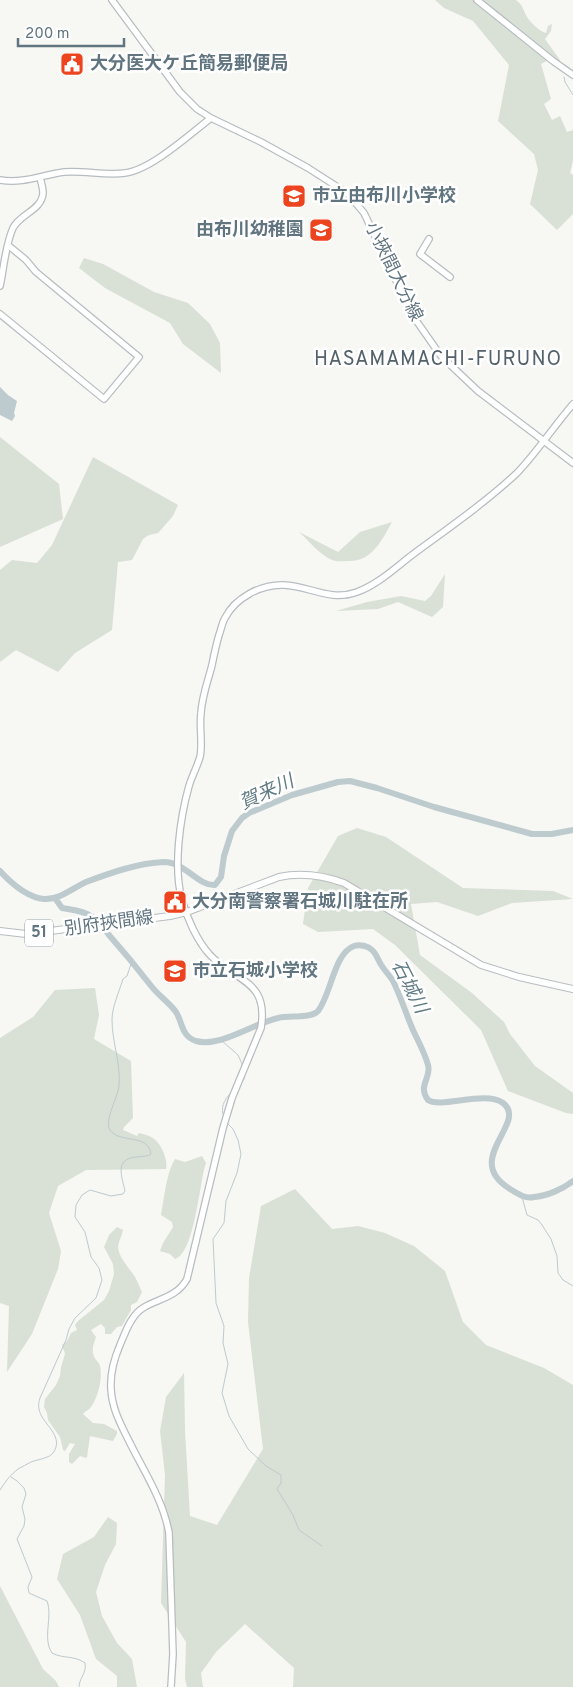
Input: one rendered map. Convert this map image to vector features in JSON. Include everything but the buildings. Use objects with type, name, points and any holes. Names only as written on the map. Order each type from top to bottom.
[{"type":"main road","name":"別府挾間線","points":[[0,931],[26,934],[170,916],[187,912],[279,877],[294,874],[326,876],[344,883],[464,956],[481,964],[519,977],[573,989]]},
{"type":"street","name":"小挾間大分線","points":[[112,0],[184,97],[196,109],[308,168],[347,193],[364,213],[402,296],[416,322],[433,345],[473,387],[573,463]]},
{"type":"street","points":[[477,0],[573,75]]},
{"type":"street","points":[[0,180],[18,182],[69,172],[117,174],[135,171],[157,159],[211,118]]},
{"type":"street","points":[[0,286],[13,230],[17,222],[37,206],[42,199],[43,193],[40,177]]},
{"type":"street","points":[[430,239],[420,254],[450,278]]},
{"type":"street","points":[[0,314],[104,399],[139,357],[36,272],[26,260],[9,246]]},
{"type":"street","points":[[171,1687],[173,1654],[168,1526],[160,1501],[113,1406],[110,1388],[115,1357],[133,1316],[177,1292],[187,1279],[223,1128],[232,1098],[261,1028],[263,1011],[254,988],[245,979],[217,962],[202,946],[181,894],[178,850],[189,786],[200,756],[202,700],[218,639],[225,618],[234,606],[247,595],[268,586],[285,585],[322,594],[343,596],[368,588],[498,489],[516,473],[573,404]]},
{"type":"shaded area","points":[[435,0],[516,0],[522,6],[528,19],[541,31],[546,33],[548,26],[552,24],[551,31],[545,39],[560,60],[554,57],[541,64],[551,99],[544,104],[552,120],[560,116],[567,132],[573,130],[573,161],[570,173],[573,175],[573,214],[557,230],[530,204],[538,170],[534,154],[498,121],[509,65],[473,21],[444,8]]},
{"type":"shaded area","points":[[84,258],[103,264],[154,292],[188,303],[210,324],[220,343],[221,373],[183,344],[170,323],[105,288],[79,268]]},
{"type":"shaded area","points":[[0,387],[17,401],[15,416],[12,421],[0,415]]},
{"type":"shaded area","points":[[0,437],[59,484],[63,519],[0,547]]},
{"type":"shaded area","points":[[93,457],[178,505],[173,516],[158,533],[143,539],[132,560],[118,562],[112,630],[75,653],[58,672],[16,650],[0,662],[0,570],[12,560],[37,563],[52,545]]},
{"type":"shaded area","points":[[392,522],[375,549],[364,558],[356,560],[332,560],[318,551],[299,532],[338,552],[360,532]]},
{"type":"shaded area","points":[[445,574],[443,607],[432,617],[398,602],[378,609],[336,611],[367,602],[401,596],[425,601],[431,596]]},
{"type":"shaded area","points":[[357,828],[386,837],[463,888],[553,891],[573,899],[512,903],[478,916],[437,902],[411,904],[420,955],[472,993],[504,1022],[510,1034],[535,1066],[573,1093],[573,1114],[508,1091],[481,1030],[395,945],[373,929],[318,932],[303,924],[308,888],[338,836]]},
{"type":"shaded area","points":[[95,988],[99,1015],[94,1039],[131,1061],[133,1118],[123,1130],[137,1136],[139,1133],[155,1139],[163,1151],[166,1169],[86,1170],[58,1186],[49,1213],[61,1251],[58,1269],[32,1334],[7,1372],[9,1306],[0,1303],[0,1038],[33,1017],[55,990]]},
{"type":"shaded area","points":[[202,1156],[206,1163],[192,1231],[182,1254],[175,1259],[170,1254],[160,1251],[173,1227],[172,1222],[161,1215],[168,1178],[175,1159],[185,1162]]},
{"type":"shaded area","points":[[295,1189],[332,1229],[358,1226],[385,1233],[414,1246],[445,1271],[463,1322],[486,1345],[544,1368],[573,1385],[573,1687],[293,1687],[294,1668],[245,1624],[216,1652],[201,1673],[203,1687],[187,1687],[185,1679],[186,1642],[161,1603],[165,1475],[160,1431],[166,1397],[184,1373],[190,1516],[217,1525],[263,1449],[248,1322],[249,1278],[261,1206]]},
{"type":"shaded area","points":[[117,1227],[123,1230],[118,1246],[120,1254],[142,1292],[137,1302],[131,1305],[131,1310],[122,1326],[117,1327],[111,1334],[105,1334],[105,1328],[101,1324],[91,1330],[96,1337],[93,1351],[101,1371],[98,1393],[94,1403],[83,1414],[93,1423],[104,1424],[117,1431],[117,1434],[113,1441],[90,1436],[87,1457],[80,1456],[72,1464],[69,1462],[69,1454],[75,1444],[70,1443],[65,1451],[63,1450],[60,1437],[48,1420],[44,1407],[45,1399],[56,1385],[60,1376],[65,1354],[62,1345],[67,1341],[71,1333],[77,1330],[75,1325],[78,1321],[104,1300],[109,1291],[114,1274],[113,1264],[104,1247],[109,1235]]},
{"type":"shaded area","points":[[108,1517],[117,1523],[116,1544],[105,1565],[96,1592],[102,1616],[117,1643],[132,1659],[137,1687],[117,1687],[117,1676],[96,1659],[80,1615],[57,1579],[63,1554],[94,1537]]},
{"type":"shaded area","points":[[0,1586],[43,1669],[56,1681],[59,1687],[0,1687]]},
{"type":"waterway","points":[[564,77],[573,95]]},
{"type":"waterway","name":"賀来川","points":[[0,871],[14,885],[37,898],[44,899],[55,898],[86,882],[114,872],[134,866],[164,862],[172,863],[203,882],[215,885],[221,877],[224,856],[232,831],[242,818],[249,813],[292,795],[338,782],[350,781],[532,834],[552,834],[573,830]]},
{"type":"waterway","name":"石城川","points":[[55,898],[62,908],[84,912],[98,922],[155,990],[173,1008],[185,1033],[196,1041],[216,1041],[278,1018],[305,1016],[315,1013],[322,1004],[337,965],[347,950],[354,946],[368,947],[375,953],[393,981],[425,1056],[429,1070],[424,1090],[428,1100],[443,1102],[486,1098],[503,1103],[509,1111],[508,1121],[493,1154],[492,1166],[497,1178],[510,1189],[525,1197],[531,1197],[544,1195],[560,1189],[573,1181]]},
{"type":"waterway","points":[[0,1490],[18,1469],[31,1462],[46,1458],[52,1454],[56,1447],[53,1432],[40,1414],[40,1399],[69,1329],[75,1318],[96,1298],[102,1280],[99,1268],[91,1257],[85,1232],[75,1217],[76,1205],[82,1195],[90,1190],[111,1196],[123,1194],[125,1191],[121,1175],[122,1165],[129,1158],[151,1154],[145,1143],[120,1137],[110,1130],[109,1126],[110,1115],[119,1086],[119,1070],[112,1028],[112,1015],[123,979],[127,976],[132,961]]},
{"type":"waterway","points":[[222,1041],[238,1055],[243,1066]]},
{"type":"waterway","points":[[240,1084],[244,1079],[244,1074]]},
{"type":"waterway","points":[[224,1117],[223,1104],[230,1094]]},
{"type":"waterway","points":[[227,1123],[233,1129],[238,1140],[241,1154],[237,1173],[226,1201],[224,1223],[213,1239],[216,1303],[224,1326],[223,1343],[228,1364],[222,1393],[229,1416],[248,1449],[266,1466],[281,1475],[281,1483],[277,1489],[293,1515],[299,1530],[322,1546]]},
{"type":"waterway","points":[[522,1197],[527,1215],[538,1220],[551,1239],[557,1256],[558,1273],[563,1280],[573,1286]]},
{"type":"waterway","points":[[11,1477],[24,1488],[26,1494],[22,1507],[25,1519],[24,1526],[17,1539],[32,1577],[28,1587],[29,1593],[47,1601],[49,1607],[48,1641],[52,1653],[77,1659],[85,1663],[85,1670],[79,1687]]},
{"type":"place","name":"大分医大ケ丘簡易郵便局","points":[[72,64]]},
{"type":"place","name":"市立由布川小学校","points":[[294,196]]},
{"type":"place","name":"由布川幼稚園","points":[[321,230]]},
{"type":"place","name":"大分南警察署石城川駐在所","points":[[175,902]]},
{"type":"place","name":"市立石城小学校","points":[[175,971]]},
{"type":"district","name":"HASAMAMACHI-FURUNO","points":[[438,360]]}]
